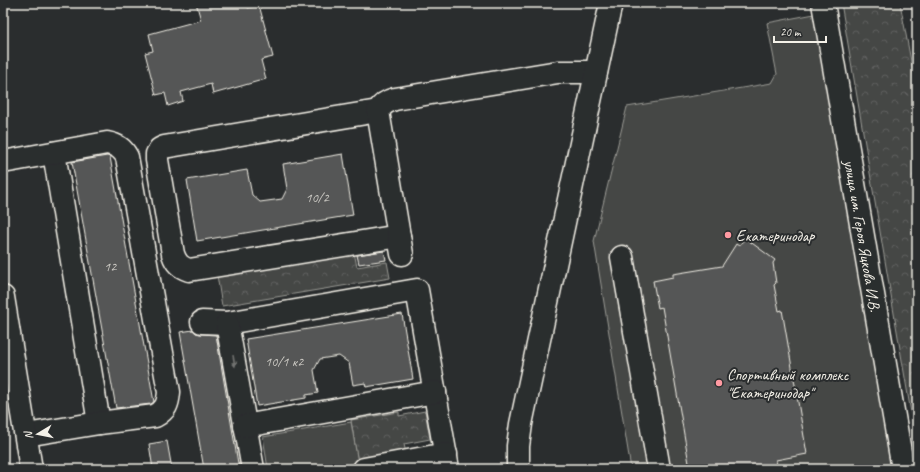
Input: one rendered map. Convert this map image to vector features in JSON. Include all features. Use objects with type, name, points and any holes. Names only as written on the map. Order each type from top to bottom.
[{"type":"street","points":[[518,469],[518,446],[521,424],[611,3]]},
{"type":"street","name":"улица им. Героя Яцкова И.В.","points":[[823,3],[903,469]]},
{"type":"street","points":[[378,111],[164,147],[160,149],[157,154],[175,261],[180,266],[189,270],[194,270],[400,245],[378,111],[381,105],[388,101],[403,98],[558,72],[596,72]]},
{"type":"street","points":[[3,162],[107,143],[115,144],[122,149],[127,157],[168,392],[168,402],[164,412],[155,416],[99,423],[26,436]]},
{"type":"street","points":[[54,153],[99,423]]},
{"type":"street","points":[[622,257],[659,469]]},
{"type":"street","points":[[202,322],[228,323],[417,290],[447,462],[364,469]]},
{"type":"street","points":[[3,297],[26,436],[28,468]]},
{"type":"street","points":[[228,323],[253,469]]},
{"type":"street","points":[[245,426],[435,392]]},
{"type":"green space","points":[[841,3],[900,3],[917,93],[917,448]]},
{"type":"green space","name":"Екатеринодар","points":[[825,12],[903,469],[631,469],[594,241],[627,107],[772,83],[777,74],[767,23]]},
{"type":"green space","points":[[354,252],[357,267],[387,262],[390,278],[222,306],[217,275]]},
{"type":"green space","points":[[425,411],[430,439],[404,444],[406,454],[358,463],[351,420],[399,412],[399,416]]},
{"type":"green space","points":[[351,422],[358,463],[322,469],[268,469],[263,437]]},
{"type":"building","points":[[196,3],[246,3],[248,8],[259,5],[273,57],[261,60],[266,79],[213,94],[211,84],[181,92],[183,101],[168,106],[165,93],[156,95],[145,53],[153,51],[149,34],[201,20]]},
{"type":"building","points":[[343,154],[353,215],[197,241],[187,180],[247,170],[252,195],[260,202],[282,199],[287,189],[283,164]]},
{"type":"building","points":[[107,156],[110,157],[154,402],[151,404],[116,408],[72,162]]},
{"type":"building","name":"Спортивный комплекс \"Екатеринодар\"","points":[[745,238],[775,260],[773,263],[776,283],[774,285],[779,311],[782,310],[807,454],[776,460],[777,469],[690,469],[662,307],[658,308],[653,281],[673,277],[673,274],[722,266],[736,244],[739,246]]},
{"type":"building","points":[[384,251],[386,260],[359,264],[357,255]]},
{"type":"building","points":[[402,314],[413,379],[366,387],[365,383],[353,385],[349,363],[339,356],[320,359],[314,370],[318,393],[306,395],[306,398],[257,406],[246,339]]},
{"type":"building","points":[[193,330],[196,333],[216,335],[239,469],[204,469],[180,332]]},
{"type":"building","points":[[167,441],[172,469],[153,469],[149,444]]},
{"type":"place","name":"Екатеринодар","points":[[728,235]]},
{"type":"place","name":"Спортивный комплекс \"Екатеринодар\"","points":[[719,383]]}]
